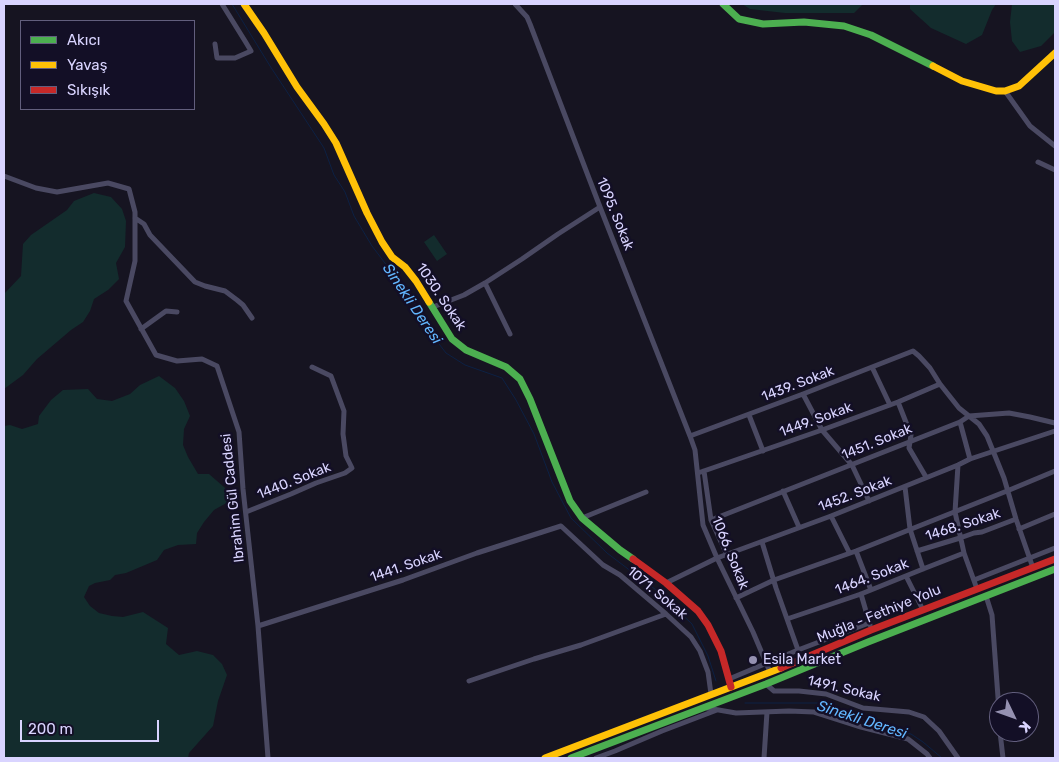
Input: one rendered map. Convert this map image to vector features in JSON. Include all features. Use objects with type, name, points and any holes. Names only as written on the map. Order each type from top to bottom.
[{"type":"main road","name":"1030. Sokak","points":[[244,4],[264,32],[297,87],[336,143],[367,213],[392,257],[406,267],[416,280],[452,339],[466,350],[506,367],[520,379],[530,399],[570,501],[582,518],[620,550],[666,583],[698,611],[708,624],[721,651],[731,687]]},
{"type":"main road","points":[[723,4],[740,18],[763,24],[804,22],[844,26],[871,36],[962,81],[996,92],[1019,86],[1055,53]]},
{"type":"main road","name":"Muğla - Fethiye Yolu","points":[[545,758],[770,672],[870,627],[923,610],[1055,559]]},
{"type":"main road","name":"Muğla - Fethiye Yolu","points":[[571,758],[766,684],[1055,569]]},
{"type":"street","points":[[215,44],[217,58],[236,58],[251,51],[222,4]]},
{"type":"street","name":"1095. Sokak","points":[[515,4],[527,17],[530,24],[690,436]]},
{"type":"street","points":[[1005,91],[1030,126],[1055,146]]},
{"type":"street","points":[[1038,162],[1055,170]]},
{"type":"street","name":"Ibrahim Gül Caddesi","points":[[4,176],[36,188],[57,192],[108,183],[129,189],[135,212],[135,261],[126,301],[156,356],[177,362],[202,359],[217,366],[239,432],[258,626],[268,758]]},
{"type":"street","points":[[433,307],[464,295],[485,283],[600,207]]},
{"type":"street","points":[[135,218],[144,224],[150,235],[195,282],[225,291],[244,306],[252,318]]},
{"type":"street","points":[[485,283],[510,334]]},
{"type":"street","points":[[141,329],[166,311],[177,312]]},
{"type":"street","name":"1439. Sokak","points":[[690,436],[913,351],[930,368],[940,384]]},
{"type":"street","name":"1440. Sokak","points":[[246,512],[316,482],[345,473],[352,468],[346,456],[343,434],[344,410],[331,376],[312,367]]},
{"type":"street","points":[[872,367],[890,405]]},
{"type":"street","points":[[940,384],[959,408],[979,424],[994,451],[1033,568]]},
{"type":"street","name":"1449. Sokak","points":[[701,472],[890,405],[940,384]]},
{"type":"street","points":[[803,394],[822,430],[852,465],[869,501]]},
{"type":"street","points":[[898,402],[911,435],[909,448],[926,478]]},
{"type":"street","name":"1451. Sokak","points":[[710,520],[960,422],[970,416],[1009,413],[1055,423]]},
{"type":"street","points":[[749,414],[763,451]]},
{"type":"street","points":[[960,422],[970,459]]},
{"type":"street","name":"1452. Sokak","points":[[666,583],[717,558],[831,516],[970,459],[1055,432]]},
{"type":"street","name":"1066. Sokak","points":[[690,436],[701,472],[703,525],[770,672]]},
{"type":"street","points":[[958,465],[955,512],[964,553],[977,589]]},
{"type":"street","points":[[736,598],[774,580],[856,551],[1007,492],[1055,471]]},
{"type":"street","points":[[701,472],[710,520],[727,554]]},
{"type":"street","points":[[905,486],[910,529],[923,568]]},
{"type":"street","points":[[783,491],[799,528]]},
{"type":"street","points":[[582,518],[646,492]]},
{"type":"street","points":[[1019,529],[1055,514]]},
{"type":"street","points":[[831,516],[849,552]]},
{"type":"street","name":"1468. Sokak","points":[[917,551],[982,532],[1016,519]]},
{"type":"street","name":"1441. Sokak","points":[[258,626],[403,580],[561,526]]},
{"type":"street","name":"1071. Sokak","points":[[561,526],[603,565],[620,575],[691,637],[700,651],[708,672],[711,694]]},
{"type":"street","points":[[762,542],[798,650]]},
{"type":"street","points":[[974,580],[1055,548]]},
{"type":"street","points":[[856,551],[871,590]]},
{"type":"street","name":"1464. Sokak","points":[[787,620],[861,594],[964,553]]},
{"type":"street","points":[[906,576],[923,610]]},
{"type":"street","points":[[729,679],[798,650],[870,627],[861,594]]},
{"type":"street","points":[[986,596],[992,615],[998,692]]},
{"type":"street","points":[[469,681],[581,645],[666,614]]},
{"type":"street","name":"1491. Sokak","points":[[766,684],[774,691],[799,690],[826,694],[863,708],[909,712],[924,717],[939,731],[958,758]]},
{"type":"street","points":[[704,708],[736,713],[814,712],[908,739],[930,758]]},
{"type":"street","points":[[596,758],[718,710]]},
{"type":"street","points":[[764,758],[767,712]]},
{"type":"street","points":[[1001,742],[1002,758]]},
{"type":"street","points":[[612,743],[615,751]]},
{"type":"green space","points":[[742,4],[863,4],[854,13],[785,13],[750,9]]},
{"type":"green space","points":[[910,4],[996,4],[982,35],[966,44],[931,28],[910,9]]},
{"type":"green space","points":[[1012,4],[1055,4],[1055,32],[1041,46],[1020,52],[1012,41],[1010,22]]},
{"type":"green space","points":[[94,193],[111,197],[122,209],[126,221],[125,247],[116,263],[119,279],[108,290],[94,299],[90,311],[83,322],[71,330],[37,359],[23,375],[4,389],[4,294],[21,276],[23,244],[31,235],[67,210],[74,201]]},
{"type":"green space","points":[[434,235],[447,254],[437,261],[424,242]]},
{"type":"green space","points":[[159,376],[175,388],[184,401],[190,416],[184,429],[183,445],[188,457],[198,474],[209,474],[232,494],[230,501],[214,510],[204,522],[197,533],[196,544],[178,545],[164,550],[157,560],[126,573],[115,575],[110,580],[89,586],[84,597],[90,606],[99,613],[123,617],[143,612],[168,628],[166,644],[179,655],[197,651],[213,655],[222,664],[227,675],[218,701],[213,726],[189,753],[188,758],[4,758],[4,426],[10,425],[22,429],[38,424],[39,416],[51,400],[63,390],[88,389],[97,399],[112,401],[130,394],[140,385]]},
{"type":"waterway","name":"Sinekli Deresi","points":[[232,4],[324,148],[334,175],[345,192],[354,216],[372,246],[413,300],[429,331],[446,353],[465,365],[502,378],[534,434],[552,482],[571,518],[607,553],[656,590],[692,624],[708,656],[716,681]]},
{"type":"waterway","name":"Sinekli Deresi","points":[[745,703],[821,703],[887,729],[911,734],[942,758]]},
{"type":"traffic: fast","points":[[723,4],[739,19],[763,24],[804,22],[844,26],[871,35],[933,66]]},
{"type":"traffic: fast","points":[[429,302],[452,339],[466,350],[506,367],[520,379],[530,399],[570,501],[582,518],[633,559]]},
{"type":"traffic: fast","points":[[571,758],[766,684],[1055,569]]},
{"type":"traffic: slow","points":[[244,4],[297,87],[336,143],[382,242],[392,257],[405,267],[416,281],[429,302]]},
{"type":"traffic: slow","points":[[933,66],[962,81],[996,91],[1005,91],[1019,86],[1055,53]]},
{"type":"traffic: slow","points":[[545,758],[781,668]]},
{"type":"traffic: jam","points":[[633,559],[666,583],[698,611],[708,625],[721,651],[731,687]]},
{"type":"traffic: jam","points":[[781,668],[871,630],[1055,559]]},
{"type":"place","name":"Esila Market","points":[[753,660]]}]
